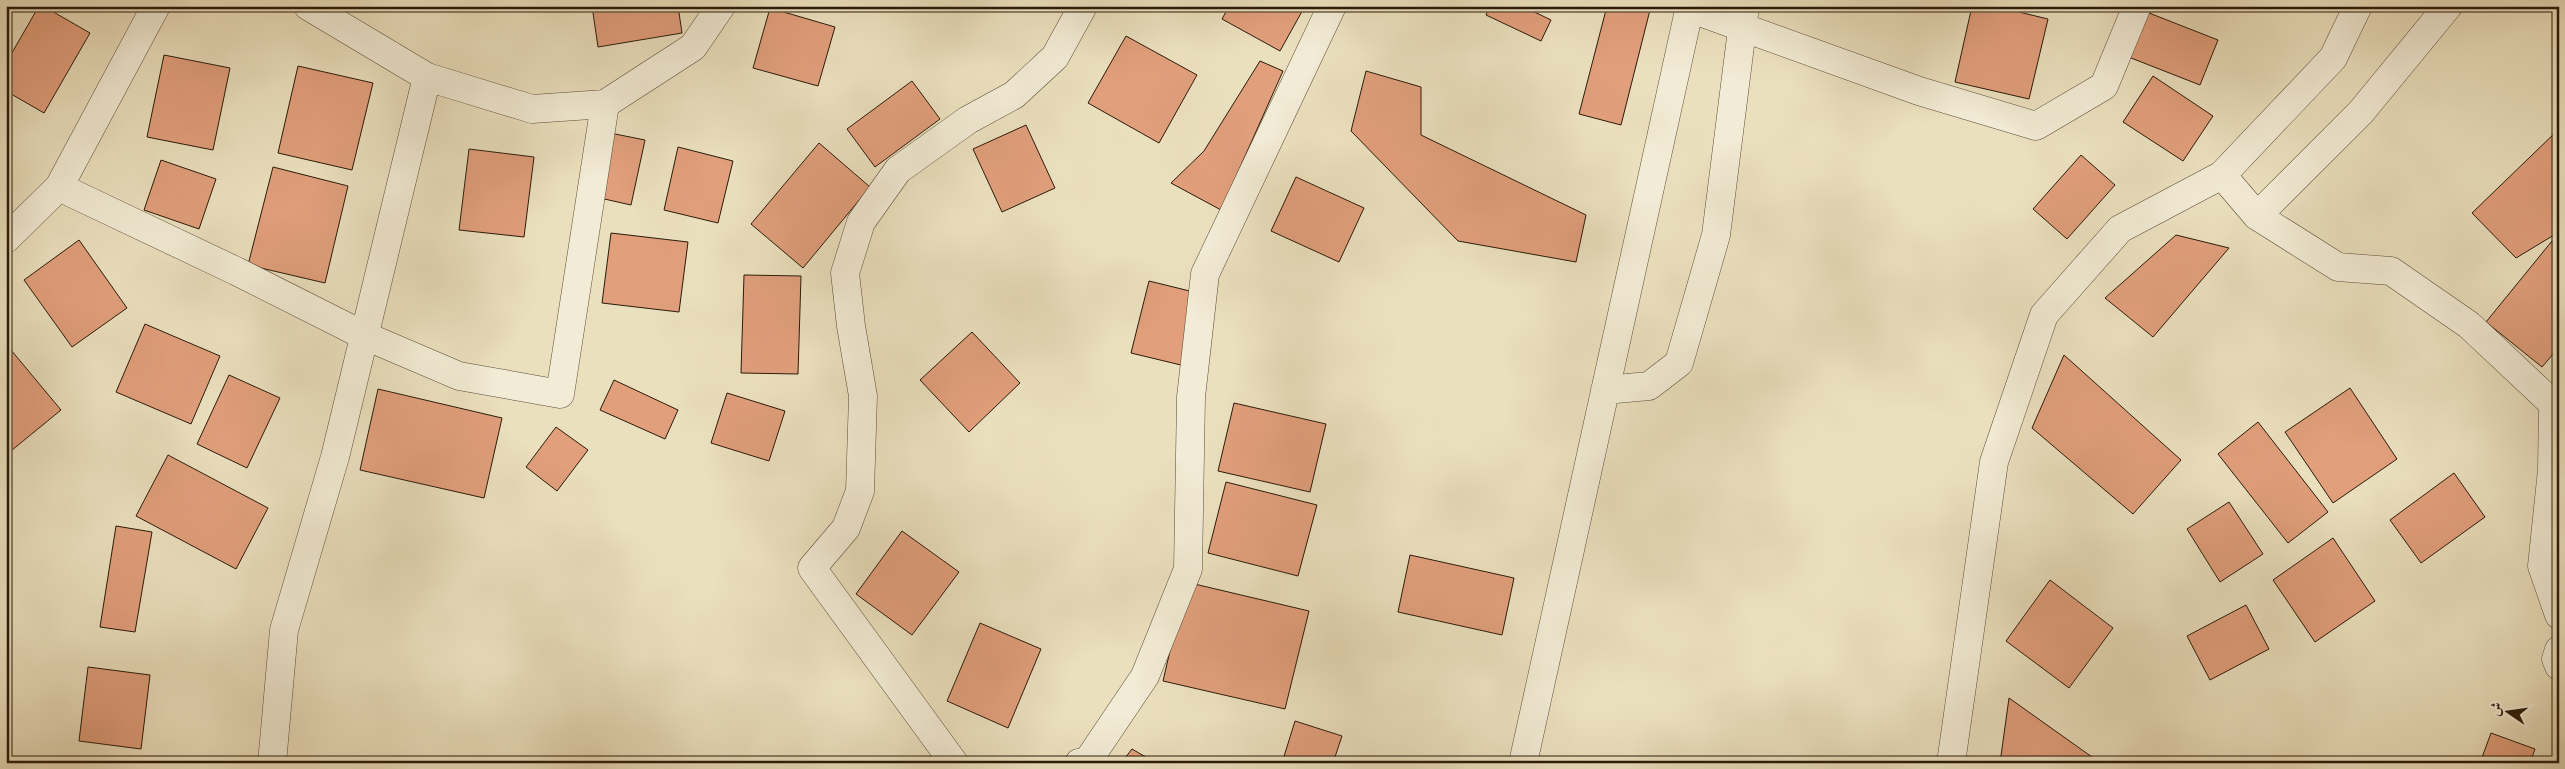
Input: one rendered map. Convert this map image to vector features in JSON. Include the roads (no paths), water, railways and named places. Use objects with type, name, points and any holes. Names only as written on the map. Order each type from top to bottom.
[{"type":"street","points":[[6,239],[59,187],[156,6]]},
{"type":"street","points":[[308,6],[428,77],[532,109],[605,104],[692,47],[721,6]]},
{"type":"street","points":[[954,763],[812,568],[846,528],[860,491],[863,396],[851,326],[845,273],[861,222],[898,170],[968,120],[1014,95],[1055,57],[1083,6]]},
{"type":"street","points":[[1079,763],[1087,762],[1145,676],[1188,569],[1191,397],[1205,274],[1332,6]]},
{"type":"street","points":[[1523,763],[1689,7],[1744,17],[1919,91],[2036,126],[2104,86],[2137,6]]},
{"type":"street","points":[[1951,763],[1994,462],[2044,316],[2120,230],[2222,175],[2333,58],[2358,6]]},
{"type":"street","points":[[2257,216],[2361,112],[2448,6]]},
{"type":"street","points":[[1605,390],[1649,386],[1679,363],[1716,235],[1744,17]]},
{"type":"street","points":[[272,763],[284,630],[335,457],[363,335],[428,77]]},
{"type":"street","points":[[59,187],[236,271],[363,335],[460,376],[560,394],[605,104]]},
{"type":"street","points":[[2222,175],[2257,216],[2338,267],[2391,271],[2469,325],[2556,400],[2552,470],[2542,566],[2559,615]]},
{"type":"street","points":[[2559,650],[2556,659],[2559,666]]}]
